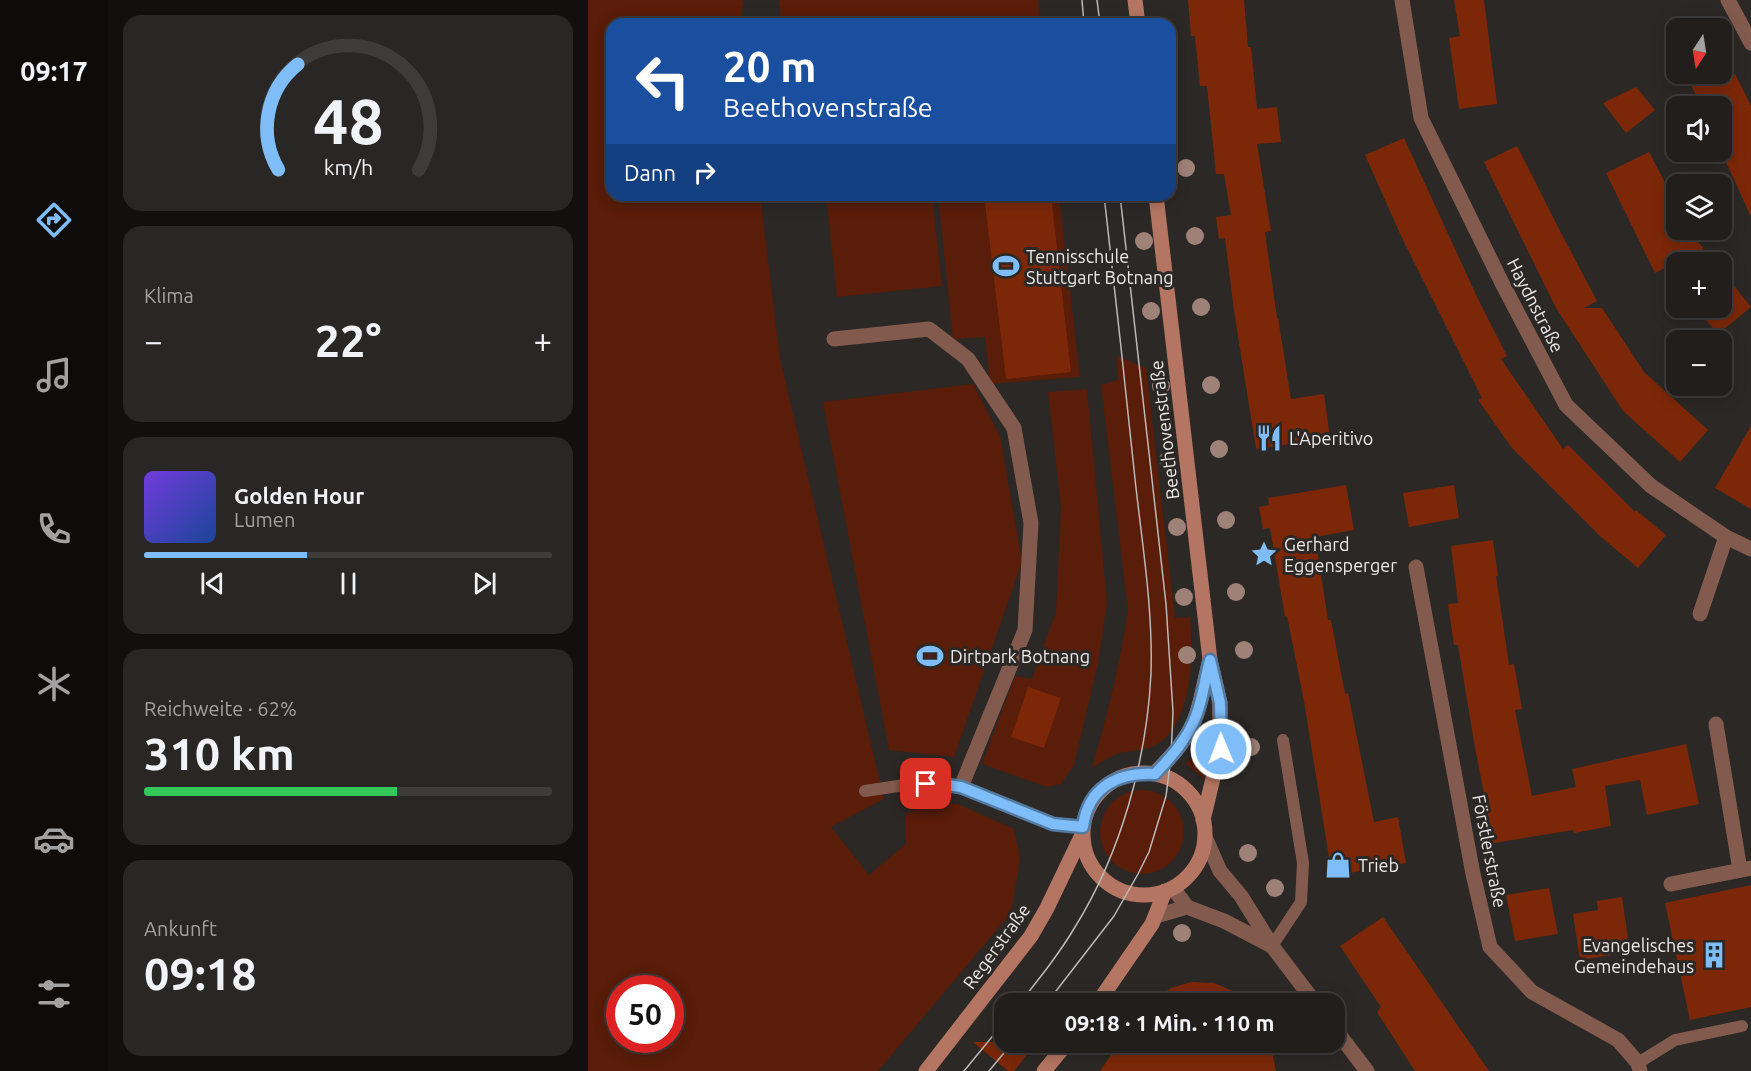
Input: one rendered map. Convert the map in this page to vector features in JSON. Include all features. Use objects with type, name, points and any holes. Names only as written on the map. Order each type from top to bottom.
[{"type":"main road","points":[[1136,0],[1138,18]]},
{"type":"main road","name":"Beethovenstraße","points":[[1157,201],[1210,660],[1220,703],[1221,749],[1203,820]]},
{"type":"main road","name":"Beethovenstraße","points":[[1155,774],[1186,736],[1197,715],[1210,660]]},
{"type":"main road","name":"Beethovenstraße","points":[[1083,831],[1084,816],[1092,800],[1104,786],[1120,777],[1138,773],[1155,774],[1168,778],[1184,788],[1196,802],[1203,820],[1205,837],[1200,859],[1187,877],[1169,890]]},
{"type":"main road","points":[[1083,831],[1087,858],[1101,878],[1114,887],[1129,893],[1149,895],[1169,890]]},
{"type":"main road","name":"Regerstraße","points":[[926,1071],[1031,936],[1047,908],[1083,831]]},
{"type":"main road","points":[[1104,993],[1143,937],[1169,890]]},
{"type":"main road","points":[[1044,1071],[1059,1053]]},
{"type":"street","name":"Haydnstraße","points":[[1402,0],[1421,118],[1502,283],[1566,405],[1651,486],[1726,537],[1751,549]]},
{"type":"street","points":[[1728,0],[1751,43]]},
{"type":"street","points":[[834,339],[929,329],[968,359],[1014,428],[1031,523],[1025,630],[961,787]]},
{"type":"street","points":[[1700,614],[1726,537]]},
{"type":"street","name":"Förstlerstraße","points":[[1416,567],[1473,874],[1490,947],[1532,992],[1618,1040],[1639,1067]]},
{"type":"street","points":[[1671,884],[1746,869],[1716,724]]},
{"type":"street","name":"Beethovenstraße","points":[[1205,837],[1220,871],[1241,896],[1272,946],[1308,993]]},
{"type":"street","points":[[1169,890],[1187,907]]},
{"type":"street","points":[[1156,916],[1187,907]]},
{"type":"street","name":"Beethovenstraße","points":[[1187,907],[1224,921],[1272,946]]},
{"type":"street","points":[[1345,1043],[1366,1071]]},
{"type":"lane","points":[[1272,946],[1301,902],[1303,863],[1282,740]]},
{"type":"lane","points":[[865,791],[911,783],[961,787],[1053,824],[1083,831]]},
{"type":"lane","points":[[1639,1067],[1675,1040],[1742,1026]]},
{"type":"shaded area","points":[[588,0],[743,0],[742,18],[606,18],[606,201],[761,201],[780,359],[884,799],[831,827],[869,875],[906,844],[906,813],[935,803],[958,804],[1014,829],[1020,859],[1011,913],[878,1071],[588,1071]]},
{"type":"shaded area","points":[[779,0],[1038,0],[1040,18],[780,18]]},
{"type":"shaded area","points":[[827,201],[933,201],[942,286],[837,297]]},
{"type":"shaded area","name":"Tennisschule Stuttgart Botnang","points":[[939,201],[1060,201],[1080,377],[990,384],[985,337],[953,339]]},
{"type":"shaded area","points":[[1117,356],[1146,368],[1175,618],[1190,617],[1190,669],[1183,707],[1176,724],[1166,737],[1152,747],[1117,754],[1092,768],[1113,690],[1128,610],[1101,385],[1118,380]]},
{"type":"shaded area","name":"Dirtpark Botnang","points":[[973,384],[1000,436],[1022,562],[954,757],[889,750],[823,402]]},
{"type":"shaded area","points":[[1087,389],[1107,603],[1098,663],[1074,765],[1061,784],[1047,787],[982,764],[1015,676],[1032,679],[1056,612],[1061,507],[1048,392]]},
{"type":"shaded area","points":[[1209,722],[1212,730],[1204,779],[1186,764],[1196,750]]},
{"type":"shaded area","points":[[1142,790],[1158,793],[1172,802],[1181,816],[1184,832],[1181,848],[1172,862],[1158,871],[1142,874],[1126,871],[1112,862],[1103,848],[1100,832],[1103,816],[1112,802],[1126,793]]},
{"type":"building","points":[[1188,0],[1244,0],[1257,109],[1277,107],[1281,142],[1257,144],[1271,231],[1265,232],[1291,399],[1324,394],[1330,438],[1256,449],[1225,238],[1219,239],[1216,217],[1231,215],[1224,174],[1216,174],[1207,86],[1200,86],[1195,36],[1191,36]]},
{"type":"building","points":[[1454,0],[1484,0],[1497,104],[1459,109],[1449,38],[1460,36]]},
{"type":"building","points":[[1732,74],[1735,74],[1751,106],[1751,217],[1726,162],[1732,162],[1732,96],[1696,96],[1691,84],[1732,84]]},
{"type":"building","points":[[1636,87],[1655,110],[1626,133],[1603,103]]},
{"type":"building","points":[[1404,138],[1478,299],[1507,356],[1501,359],[1563,449],[1568,445],[1635,512],[1636,510],[1666,535],[1638,568],[1601,537],[1512,448],[1478,400],[1482,398],[1402,238],[1365,155]]},
{"type":"building","points":[[1517,146],[1597,301],[1584,308],[1602,308],[1644,372],[1666,392],[1666,396],[1670,396],[1708,430],[1680,462],[1623,411],[1556,308],[1484,162]]},
{"type":"building","points":[[1649,152],[1666,185],[1666,240],[1696,240],[1704,249],[1698,252],[1666,252],[1666,268],[1655,273],[1606,173]]},
{"type":"building","points":[[985,201],[1052,201],[1071,372],[1006,379]]},
{"type":"building","points":[[1732,283],[1751,307],[1723,330],[1715,330],[1704,318],[1732,318]]},
{"type":"building","points":[[1751,426],[1751,509],[1715,488]]},
{"type":"building","points":[[1346,485],[1354,530],[1315,537],[1328,620],[1331,620],[1345,694],[1348,693],[1374,822],[1398,817],[1406,863],[1332,876],[1304,701],[1287,616],[1285,617],[1270,528],[1263,529],[1259,507],[1269,505],[1268,498]]},
{"type":"building","points":[[1454,485],[1459,518],[1409,527],[1403,493]]},
{"type":"building","points":[[1493,540],[1509,665],[1514,664],[1522,709],[1515,710],[1532,796],[1576,787],[1572,769],[1686,744],[1699,804],[1647,815],[1640,780],[1605,786],[1611,826],[1488,844],[1483,811],[1487,810],[1458,645],[1454,645],[1448,604],[1458,603],[1451,546]]},
{"type":"building","points":[[1028,687],[1061,698],[1044,748],[1011,737]]},
{"type":"building","name":"Evangelisches Gemeindehaus","points":[[1751,885],[1751,1007],[1690,1020],[1665,903]]},
{"type":"building","points":[[1549,888],[1558,934],[1515,941],[1506,895]]},
{"type":"building","points":[[1622,897],[1630,952],[1580,960],[1573,914],[1598,910],[1597,901]]},
{"type":"building","points":[[1383,917],[1489,1071],[1415,1071],[1377,1012],[1381,1007],[1340,946]]},
{"type":"building","points":[[1191,982],[1214,983],[1237,993],[1164,993],[1171,988]]},
{"type":"building","points":[[973,1042],[994,1042],[994,1053],[1028,1053],[1014,1071],[1008,1071]]},
{"type":"building","points":[[1112,1053],[1272,1053],[1276,1071],[1100,1071]]},
{"type":"tram line","points":[[1082,0],[1084,18]]},
{"type":"tram line","points":[[1097,0],[1099,18]]},
{"type":"tram line","points":[[1027,993],[1069,937],[1106,868],[1129,804],[1144,739],[1148,706],[1151,673],[1149,600],[1105,201]]},
{"type":"tram line","points":[[1054,993],[1114,916],[1149,852],[1166,796],[1171,757],[1173,712],[1166,604],[1121,201]]},
{"type":"tram line","points":[[964,1071],[994,1034]]},
{"type":"tram line","points":[[989,1071],[1004,1053]]},
{"type":"place","name":"Tennisschule Stuttgart Botnang","points":[[1006,266]]},
{"type":"place","name":"L'Aperitivo","points":[[1269,438]]},
{"type":"place","name":"Gerhard Eggensperger","points":[[1264,554]]},
{"type":"place","name":"Dirtpark Botnang","points":[[930,656]]},
{"type":"place","name":"Trieb","points":[[1338,865]]},
{"type":"place","name":"Evangelisches Gemeindehaus","points":[[1714,955]]},
{"type":"route","points":[[926,784],[961,787],[1053,824],[1083,827],[1084,816],[1092,800],[1104,786],[1120,777],[1138,773],[1155,774],[1171,757],[1197,715],[1210,660],[1220,703],[1221,749]]}]
